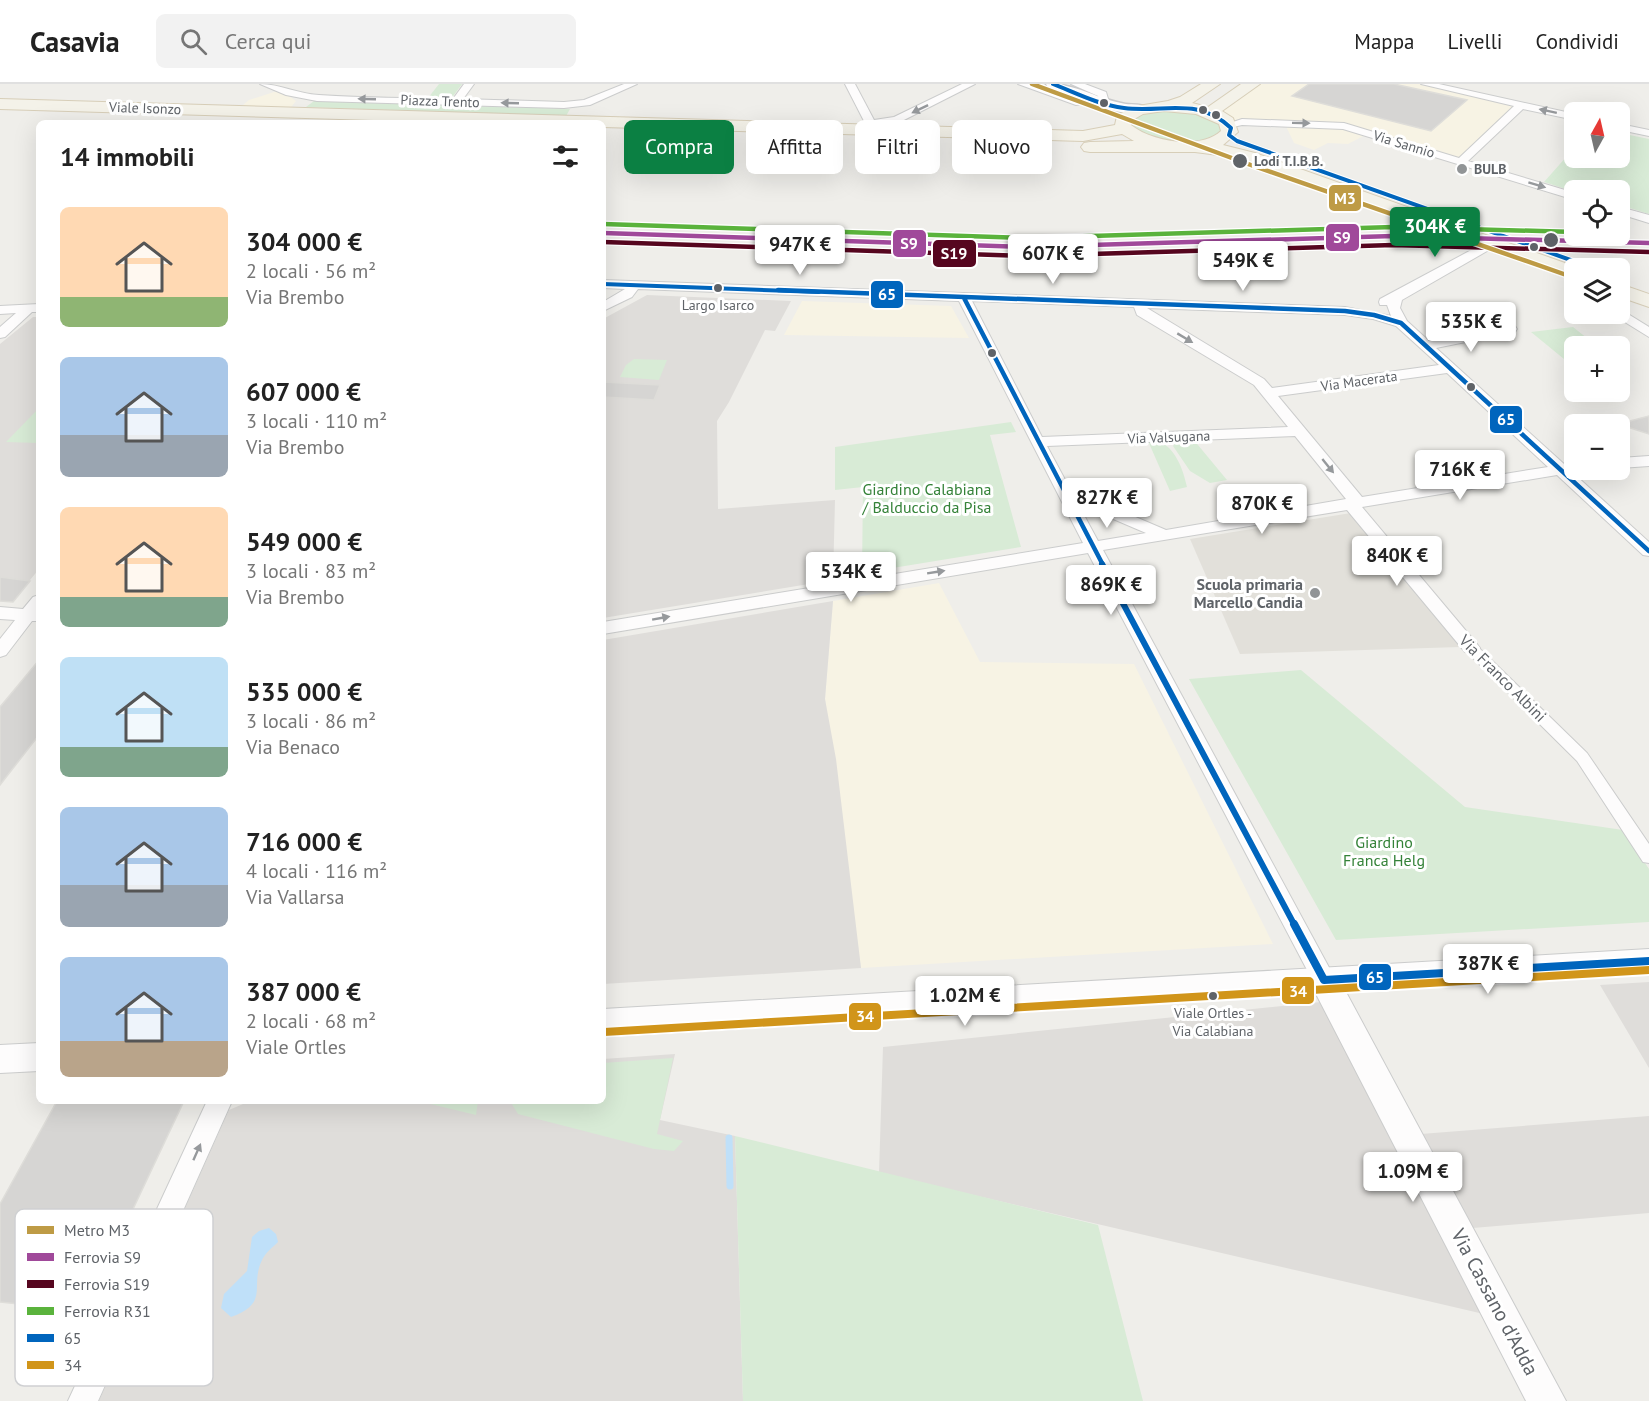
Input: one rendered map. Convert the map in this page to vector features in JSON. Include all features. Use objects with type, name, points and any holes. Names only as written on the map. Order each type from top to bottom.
[{"type":"main road","points":[[1177,107],[1212,84]]},
{"type":"main road","points":[[1212,114],[1215,108],[1252,84]]},
{"type":"main road","points":[[1064,85],[1080,103],[1123,124],[1130,133],[1143,140],[1238,153],[1444,228],[1486,239],[1526,245],[1564,258]]},
{"type":"main road","points":[[1064,85],[1120,108],[1177,107],[1212,114],[1245,144],[1564,270]]},
{"type":"main road","name":"Viale Isonzo","points":[[0,104],[288,113]]},
{"type":"main road","points":[[940,130],[1083,136],[1113,132],[1123,124],[1128,114],[1141,109]]},
{"type":"main road","name":"Piazza Trento","points":[[288,113],[574,119]]},
{"type":"main road","name":"Viale Isonzo","points":[[0,115],[171,120]]},
{"type":"main road","points":[[574,119],[855,126]]},
{"type":"main road","points":[[606,133],[1098,148],[1213,144],[1229,130]]},
{"type":"main road","points":[[1630,281],[1649,288]]},
{"type":"main road","points":[[1630,294],[1649,301]]},
{"type":"street","name":"Piazza Trento","points":[[266,84],[289,93],[317,98],[564,105],[586,103]]},
{"type":"street","points":[[456,102],[469,84]]},
{"type":"street","points":[[574,119],[586,103],[632,84]]},
{"type":"street","points":[[850,84],[868,118],[867,120]]},
{"type":"street","points":[[896,120],[970,84]]},
{"type":"street","points":[[1023,84],[1080,103]]},
{"type":"street","points":[[1426,84],[1564,115]]},
{"type":"street","points":[[1472,94],[1484,84]]},
{"type":"street","points":[[417,101],[425,91]]},
{"type":"street","points":[[288,113],[297,100],[289,93]]},
{"type":"street","name":"Piazza Trento","points":[[288,113],[317,98]]},
{"type":"street","points":[[564,105],[574,108],[574,119]]},
{"type":"street","points":[[1461,162],[1521,105]]},
{"type":"street","name":"Via Sannio","points":[[1229,130],[1242,122],[1341,125],[1564,193]]},
{"type":"street","points":[[1630,128],[1649,133]]},
{"type":"street","points":[[1630,213],[1649,219]]},
{"type":"street","points":[[1345,311],[1396,298],[1486,239]]},
{"type":"street","points":[[606,284],[1345,311],[1374,315],[1401,323]]},
{"type":"street","points":[[606,305],[627,294],[634,285]]},
{"type":"street","points":[[964,298],[1037,442],[1324,980]]},
{"type":"street","points":[[1396,298],[1393,308],[1401,323],[1564,465]]},
{"type":"street","points":[[1140,304],[1142,312],[1259,382],[1300,431],[1353,502]]},
{"type":"street","points":[[0,310],[34,308]]},
{"type":"street","points":[[0,334],[34,308]]},
{"type":"street","points":[[1630,320],[1649,333]]},
{"type":"street","points":[[1426,346],[1510,329]]},
{"type":"street","name":"Via Macerata","points":[[1269,393],[1450,368]]},
{"type":"street","name":"Via Valsugana","points":[[1037,442],[1300,431]]},
{"type":"street","points":[[1630,462],[1649,460]]},
{"type":"street","points":[[606,627],[1564,468]]},
{"type":"street","points":[[1579,480],[1649,551]]},
{"type":"street","points":[[1066,493],[1162,534]]},
{"type":"street","name":"Via Franco Albini","points":[[1353,502],[1471,648],[1582,757],[1649,857]]},
{"type":"street","points":[[0,613],[35,611]]},
{"type":"street","points":[[0,651],[35,611]]},
{"type":"street","points":[[606,1023],[1649,961]]},
{"type":"street","name":"Via Cassano d'Adda","points":[[1324,980],[1547,1401]]},
{"type":"street","points":[[0,1059],[36,1057]]},
{"type":"street","points":[[170,1209],[215,1111]]},
{"type":"street","points":[[83,1401],[90,1386]]},
{"type":"shaded area","points":[[1256,84],[1423,84],[1517,105],[1458,160],[1369,133],[1348,144],[1328,143],[1314,150],[1294,143],[1284,122],[1226,121],[1212,113]]},
{"type":"shaded area","points":[[280,90],[296,101],[288,111],[237,110],[249,100]]},
{"type":"shaded area","points":[[647,295],[791,301],[775,331],[765,330],[717,421],[718,509],[835,500],[833,580],[606,618],[606,317]]},
{"type":"shaded area","points":[[802,301],[951,306],[969,338],[784,335]]},
{"type":"shaded area","points":[[33,317],[36,317],[36,573],[13,601],[0,599],[0,344]]},
{"type":"shaded area","name":"Scuola primaria Marcello Candia","points":[[1351,513],[1460,647],[1240,654],[1190,539]]},
{"type":"shaded area","points":[[939,583],[980,662],[1134,664],[1273,944],[861,968],[825,699],[833,601]]},
{"type":"shaded area","points":[[833,601],[825,699],[836,759],[861,968],[606,984],[606,639]]},
{"type":"shaded area","points":[[1649,982],[1649,1068],[1600,985]]},
{"type":"shaded area","points":[[1321,1002],[1488,1315],[879,1173],[883,1047]]},
{"type":"shaded area","points":[[675,1054],[660,1120],[735,1136],[743,1401],[99,1401],[106,1386],[213,1386],[213,1209],[185,1209],[229,1110],[243,1104],[606,1104],[606,1059]]},
{"type":"shaded area","points":[[1649,1116],[1649,1213],[1473,1228],[1421,1134]]},
{"type":"green space","points":[[439,84],[462,84],[451,99],[428,98]]},
{"type":"green space","points":[[314,101],[570,109],[566,116],[306,107]]},
{"type":"green space","points":[[1156,110],[1183,110],[1201,114],[1210,117],[1223,129],[1220,134],[1209,138],[1175,142],[1154,137],[1132,126],[1131,121],[1136,115]]},
{"type":"green space","points":[[1630,135],[1649,139],[1649,214],[1630,208],[1630,180],[1564,180],[1564,188],[1544,182],[1564,159],[1564,168],[1630,168]]},
{"type":"green space","points":[[1573,327],[1584,336],[1564,336],[1564,359],[1531,332]]},
{"type":"green space","points":[[634,359],[667,360],[659,380],[620,377],[626,365]]},
{"type":"green space","points":[[36,411],[36,443],[6,442]]},
{"type":"green space","name":"Giardino Calabiana / Balduccio da Pisa","points":[[1011,422],[1016,432],[990,435],[1021,547],[862,573],[863,487],[835,490],[835,447]]},
{"type":"green space","points":[[1193,439],[1227,480],[1210,483],[1190,471],[1173,446],[1178,440]]},
{"type":"green space","points":[[1158,440],[1174,454],[1187,487],[1170,491],[1148,441]]},
{"type":"green space","name":"Giardino Franca Helg","points":[[1301,670],[1465,807],[1623,830],[1649,869],[1649,922],[1336,940],[1189,679]]},
{"type":"green space","points":[[673,1058],[657,1134],[683,1141],[674,1151],[654,1149],[518,1114],[512,1104],[606,1104],[606,1063]]},
{"type":"green space","points":[[430,1104],[478,1104],[476,1115]]},
{"type":"green space","points":[[735,1136],[1098,1225],[1143,1401],[743,1401]]},
{"type":"water","points":[[269,1228],[276,1234],[278,1242],[262,1260],[255,1299],[251,1306],[231,1317],[221,1308],[224,1294],[247,1271],[252,1237],[259,1231]]},
{"type":"building","points":[[1309,84],[1394,84],[1467,100],[1431,131],[1292,96]]},
{"type":"building","points":[[606,382],[660,385],[654,400],[606,397]]},
{"type":"building","points":[[1649,416],[1649,434],[1630,428],[1630,421]]},
{"type":"building","points":[[0,577],[30,581],[13,602],[0,601]]},
{"type":"building","points":[[36,664],[36,739],[0,785],[0,707]]},
{"type":"building","points":[[55,1104],[183,1104],[133,1209],[15,1209],[15,1304],[0,1302],[0,1204]]},
{"type":"waterway","points":[[729,1138],[730,1186]]},
{"type":"metro line","name":"M3","points":[[1032,84],[1248,164],[1564,274]]},
{"type":"rail line","name":"R31","points":[[606,224],[1025,238],[1393,227],[1564,232]]},
{"type":"rail line","name":"S9","points":[[606,233],[1025,247],[1393,236],[1649,243]]},
{"type":"rail line","name":"S19","points":[[606,242],[1025,256],[1393,245],[1649,252]]},
{"type":"transit line","name":"65","points":[[1053,84],[1096,101],[1123,108],[1181,107],[1208,111],[1231,128],[1229,135],[1237,141],[1565,258]]},
{"type":"transit line","name":"65","points":[[606,284],[1345,311],[1374,315],[1401,323],[1649,551]]},
{"type":"transit line","name":"65","points":[[964,298],[1037,442],[1324,980],[1649,961]]},
{"type":"transit line","name":"34","points":[[606,1032],[1649,970]]},
{"type":"place","name":"Lodi T.I.B.B.","points":[[1240,161]]},
{"type":"place","name":"BULB","points":[[1462,169]]},
{"type":"place","name":"Largo Isarco","points":[[718,288]]},
{"type":"place","name":"Scuola primaria Marcello Candia","points":[[1315,593]]},
{"type":"place","name":"Viale Ortles - Via Calabiana","points":[[1213,996]]}]
